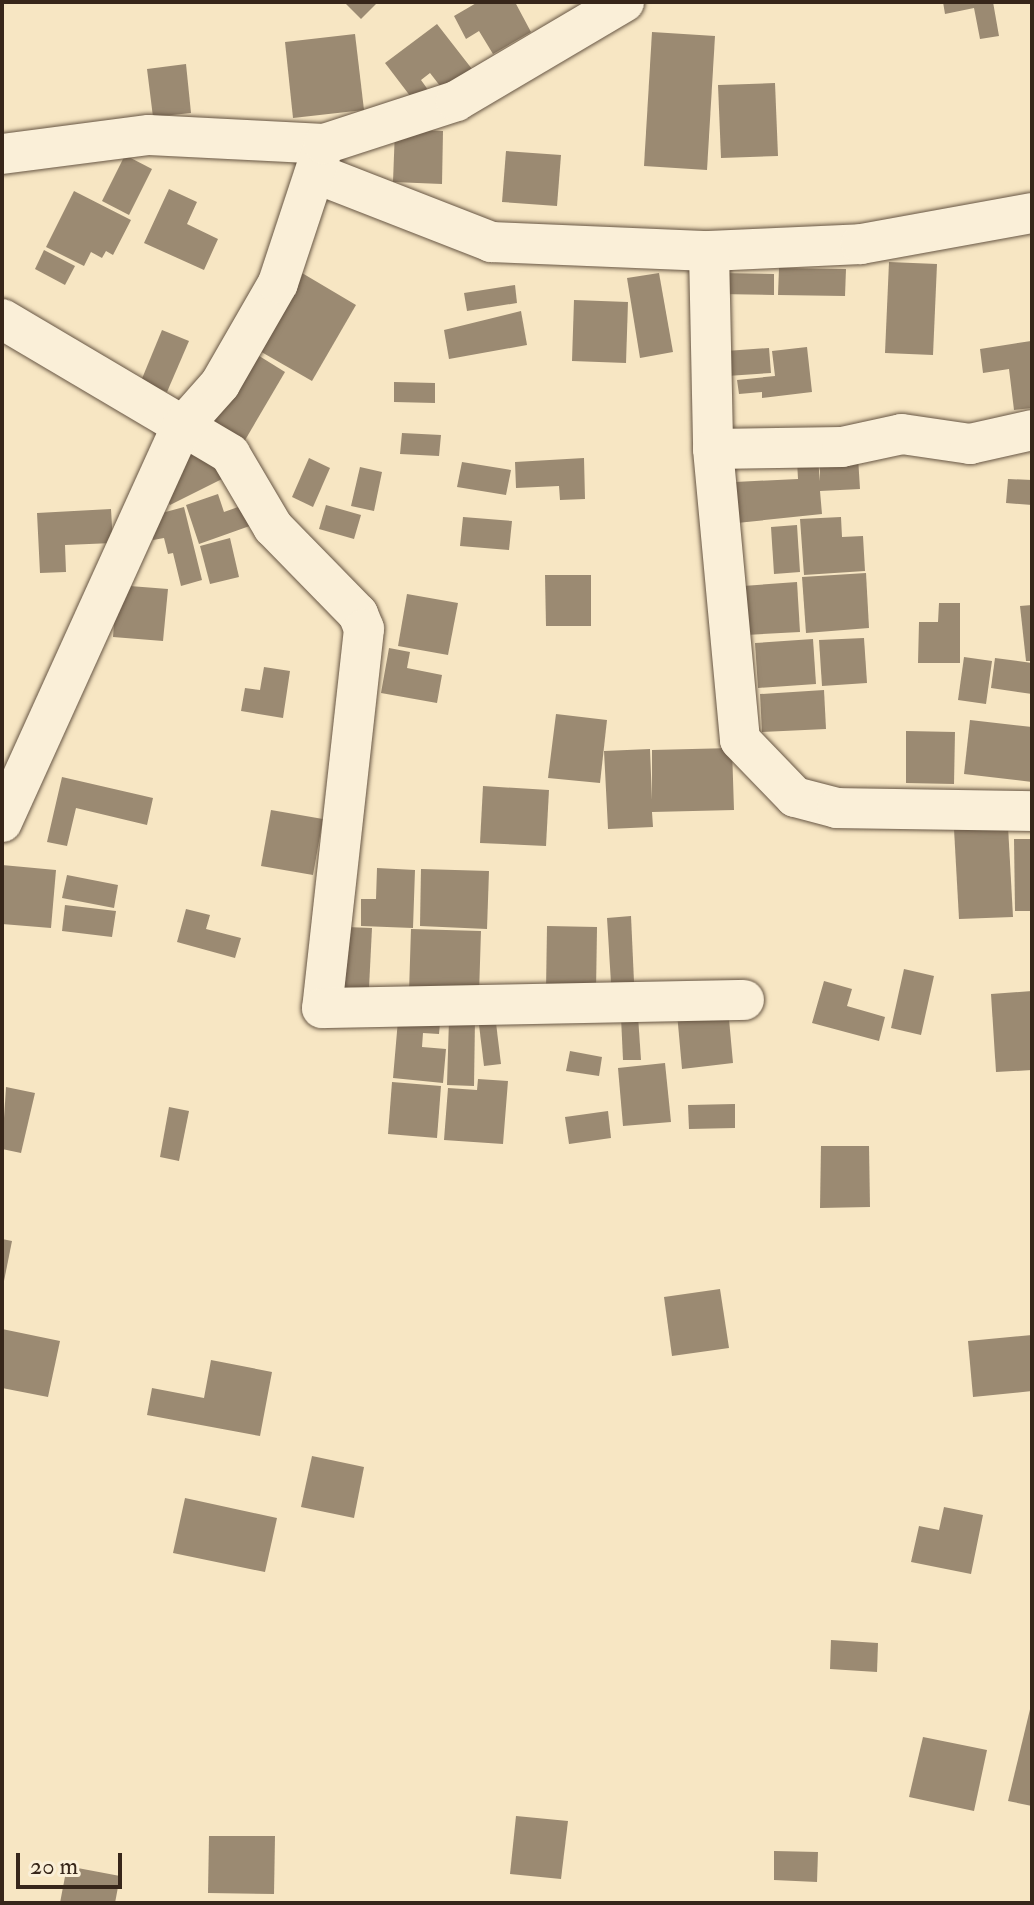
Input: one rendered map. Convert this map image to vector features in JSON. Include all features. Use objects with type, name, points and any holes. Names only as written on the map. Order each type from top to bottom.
[{"type":"street","points":[[2,822],[181,428],[220,384],[278,283],[321,159],[456,101],[624,2]]},
{"type":"street","points":[[2,154],[149,135],[321,159],[491,242],[709,251],[861,244],[1032,213]]},
{"type":"street","points":[[709,251],[713,449],[740,740],[795,797],[823,804],[1032,811]]},
{"type":"street","points":[[2,319],[240,462],[273,527],[358,614],[364,629],[322,1008],[744,1000]]},
{"type":"street","points":[[713,449],[842,447],[902,434],[970,444],[1032,430]]},
{"type":"building","points":[[344,2],[378,2],[361,19]]},
{"type":"building","points":[[478,2],[515,2],[531,32],[493,54],[479,31],[466,39],[454,16]]},
{"type":"building","points":[[943,2],[993,2],[999,36],[980,39],[974,8],[945,14]]},
{"type":"building","points":[[437,24],[472,69],[444,91],[430,73],[421,80],[431,94],[417,105],[385,63]]},
{"type":"building","points":[[652,32],[715,36],[707,170],[644,166]]},
{"type":"building","points":[[355,34],[364,110],[293,118],[285,42]]},
{"type":"building","points":[[186,64],[191,113],[153,117],[147,69]]},
{"type":"building","points":[[775,83],[778,156],[721,158],[718,85]]},
{"type":"building","points":[[395,129],[443,131],[442,184],[393,182]]},
{"type":"building","points":[[506,151],[561,155],[557,206],[502,202]]},
{"type":"building","points":[[125,155],[152,169],[129,215],[102,201]]},
{"type":"building","points":[[169,189],[197,202],[187,224],[218,239],[204,270],[144,243]]},
{"type":"building","points":[[74,191],[131,220],[113,255],[106,251],[102,258],[91,252],[84,266],[46,247]]},
{"type":"building","points":[[44,250],[75,266],[65,285],[35,269]]},
{"type":"building","points":[[889,262],[937,264],[933,355],[885,353]]},
{"type":"building","points":[[779,268],[846,269],[845,296],[778,295]]},
{"type":"building","points":[[302,273],[356,305],[312,381],[258,350]]},
{"type":"building","points":[[659,273],[673,352],[640,358],[627,278]]},
{"type":"building","points":[[719,273],[774,274],[774,295],[719,294]]},
{"type":"building","points":[[515,285],[517,303],[467,311],[464,293]]},
{"type":"building","points":[[574,300],[628,302],[626,363],[572,361]]},
{"type":"building","points":[[521,311],[527,345],[449,359],[444,330]]},
{"type":"building","points":[[162,330],[189,341],[167,392],[141,381]]},
{"type":"building","points":[[1031,341],[1032,408],[1014,410],[1009,369],[983,373],[980,349]]},
{"type":"building","points":[[807,347],[812,392],[762,398],[762,392],[739,394],[737,380],[775,376],[772,351]]},
{"type":"building","points":[[769,348],[771,373],[727,376],[726,351]]},
{"type":"building","points":[[253,352],[285,372],[241,447],[208,428]]},
{"type":"building","points":[[394,382],[435,383],[435,403],[394,402]]},
{"type":"building","points":[[402,433],[441,435],[439,456],[400,454]]},
{"type":"building","points":[[184,445],[226,477],[170,505],[159,487]]},
{"type":"building","points":[[858,457],[860,489],[820,491],[822,514],[737,523],[735,482],[798,479],[797,461],[818,460],[820,481],[820,459]]},
{"type":"building","points":[[309,458],[330,468],[313,507],[292,497]]},
{"type":"building","points":[[584,458],[585,499],[560,500],[559,486],[516,488],[515,462]]},
{"type":"building","points":[[462,462],[511,470],[506,495],[457,487]]},
{"type":"building","points":[[360,467],[382,472],[374,511],[351,506]]},
{"type":"building","points":[[1008,479],[1032,480],[1032,505],[1006,503]]},
{"type":"building","points":[[218,494],[224,512],[255,501],[261,522],[199,544],[186,505]]},
{"type":"building","points":[[326,505],[361,515],[354,539],[319,529]]},
{"type":"building","points":[[184,507],[202,580],[181,586],[173,553],[168,554],[164,538],[153,540],[147,517]]},
{"type":"building","points":[[111,509],[113,543],[65,545],[66,572],[40,573],[37,513]]},
{"type":"building","points":[[463,517],[512,521],[509,550],[460,546]]},
{"type":"building","points":[[841,517],[842,537],[863,536],[865,571],[804,575],[800,519]]},
{"type":"building","points":[[797,525],[800,572],[774,574],[771,527]]},
{"type":"building","points":[[230,538],[239,577],[210,584],[200,546]]},
{"type":"building","points":[[866,573],[869,628],[806,633],[802,577]]},
{"type":"building","points":[[545,575],[591,575],[591,626],[546,626]]},
{"type":"building","points":[[797,582],[800,632],[746,635],[743,586]]},
{"type":"building","points":[[117,585],[168,589],[163,641],[113,637]]},
{"type":"building","points":[[407,594],[458,603],[448,655],[398,646]]},
{"type":"building","points":[[939,603],[960,603],[960,663],[918,663],[919,622],[938,622]]},
{"type":"building","points":[[1032,605],[1032,661],[1026,661],[1020,606]]},
{"type":"building","points":[[864,638],[867,683],[822,686],[819,640]]},
{"type":"building","points":[[813,639],[816,684],[758,688],[755,643]]},
{"type":"building","points":[[389,648],[410,652],[407,668],[442,675],[437,703],[381,693]]},
{"type":"building","points":[[964,657],[992,661],[986,704],[958,700]]},
{"type":"building","points":[[995,658],[1032,663],[1032,694],[991,688]]},
{"type":"building","points":[[264,667],[290,671],[283,718],[241,711],[245,688],[260,690]]},
{"type":"building","points":[[824,690],[826,729],[762,732],[760,694]]},
{"type":"building","points":[[556,714],[607,720],[600,783],[548,778]]},
{"type":"building","points":[[970,720],[1032,727],[1032,782],[964,774]]},
{"type":"building","points":[[906,731],[955,732],[954,784],[906,783]]},
{"type":"building","points":[[732,748],[734,810],[652,812],[653,827],[608,829],[604,751],[650,749],[652,800],[652,750]]},
{"type":"building","points":[[62,777],[153,798],[147,825],[76,808],[67,846],[47,842]]},
{"type":"building","points":[[483,786],[549,790],[546,846],[480,843]]},
{"type":"building","points":[[1007,808],[1013,917],[959,919],[953,811]]},
{"type":"building","points":[[271,810],[323,819],[313,875],[261,866]]},
{"type":"building","points":[[1014,839],[1032,839],[1032,911],[1015,911]]},
{"type":"building","points":[[2,865],[56,870],[51,928],[2,924]]},
{"type":"building","points":[[377,868],[415,870],[413,928],[361,926],[361,899],[376,899]]},
{"type":"building","points":[[421,869],[489,871],[487,929],[420,926]]},
{"type":"building","points":[[67,875],[118,885],[114,908],[62,898]]},
{"type":"building","points":[[65,905],[116,911],[112,937],[62,931]]},
{"type":"building","points":[[186,909],[210,915],[206,929],[241,938],[235,958],[177,942]]},
{"type":"building","points":[[631,916],[634,982],[611,983],[607,918]]},
{"type":"building","points":[[547,926],[597,927],[596,992],[546,991]]},
{"type":"building","points":[[346,927],[372,928],[369,988],[343,987]]},
{"type":"building","points":[[411,929],[481,931],[479,994],[409,992]]},
{"type":"building","points":[[904,969],[934,976],[921,1035],[891,1028]]},
{"type":"building","points":[[824,981],[852,989],[847,1006],[885,1017],[879,1041],[812,1023]]},
{"type":"building","points":[[1032,991],[1032,1070],[996,1072],[991,994]]},
{"type":"building","points":[[728,1008],[733,1063],[682,1069],[677,1013]]},
{"type":"building","points":[[638,1016],[641,1060],[623,1060],[621,1017]]},
{"type":"building","points":[[449,1019],[475,1019],[474,1086],[447,1085]]},
{"type":"building","points":[[398,1020],[440,1023],[439,1034],[423,1033],[422,1047],[446,1049],[443,1083],[393,1078]]},
{"type":"building","points":[[496,1023],[501,1064],[484,1066],[479,1025]]},
{"type":"building","points":[[570,1051],[602,1057],[599,1076],[566,1071]]},
{"type":"building","points":[[665,1063],[671,1122],[623,1126],[618,1068]]},
{"type":"building","points":[[478,1079],[508,1081],[503,1144],[444,1140],[448,1088],[477,1090]]},
{"type":"building","points":[[392,1082],[441,1086],[437,1138],[388,1134]]},
{"type":"building","points":[[6,1087],[35,1093],[21,1153],[2,1149]]},
{"type":"building","points":[[735,1104],[735,1128],[689,1129],[688,1105]]},
{"type":"building","points":[[169,1107],[189,1111],[179,1161],[160,1157]]},
{"type":"building","points":[[608,1111],[611,1138],[569,1144],[565,1117]]},
{"type":"building","points":[[821,1146],[869,1146],[870,1207],[820,1208]]},
{"type":"building","points":[[2,1239],[12,1241],[3,1286],[2,1286]]},
{"type":"building","points":[[720,1289],[729,1348],[672,1356],[664,1297]]},
{"type":"building","points":[[2,1329],[60,1341],[48,1397],[2,1388]]},
{"type":"building","points":[[1032,1335],[1032,1391],[973,1397],[968,1341]]},
{"type":"building","points":[[211,1360],[272,1372],[260,1436],[147,1415],[152,1388],[204,1398]]},
{"type":"building","points":[[312,1456],[364,1467],[354,1518],[301,1507]]},
{"type":"building","points":[[185,1498],[277,1518],[265,1572],[173,1553]]},
{"type":"building","points":[[944,1507],[983,1515],[971,1574],[911,1562],[919,1526],[939,1530]]},
{"type":"building","points":[[831,1640],[878,1643],[877,1672],[830,1669]]},
{"type":"building","points":[[1032,1701],[1032,1806],[1008,1801]]},
{"type":"building","points":[[923,1737],[987,1750],[974,1811],[909,1797]]},
{"type":"building","points":[[516,1816],[568,1821],[561,1879],[510,1874]]},
{"type":"building","points":[[209,1836],[275,1836],[274,1894],[208,1893]]},
{"type":"building","points":[[774,1851],[818,1852],[817,1882],[774,1880]]},
{"type":"building","points":[[67,1866],[120,1876],[115,1903],[60,1903]]}]
